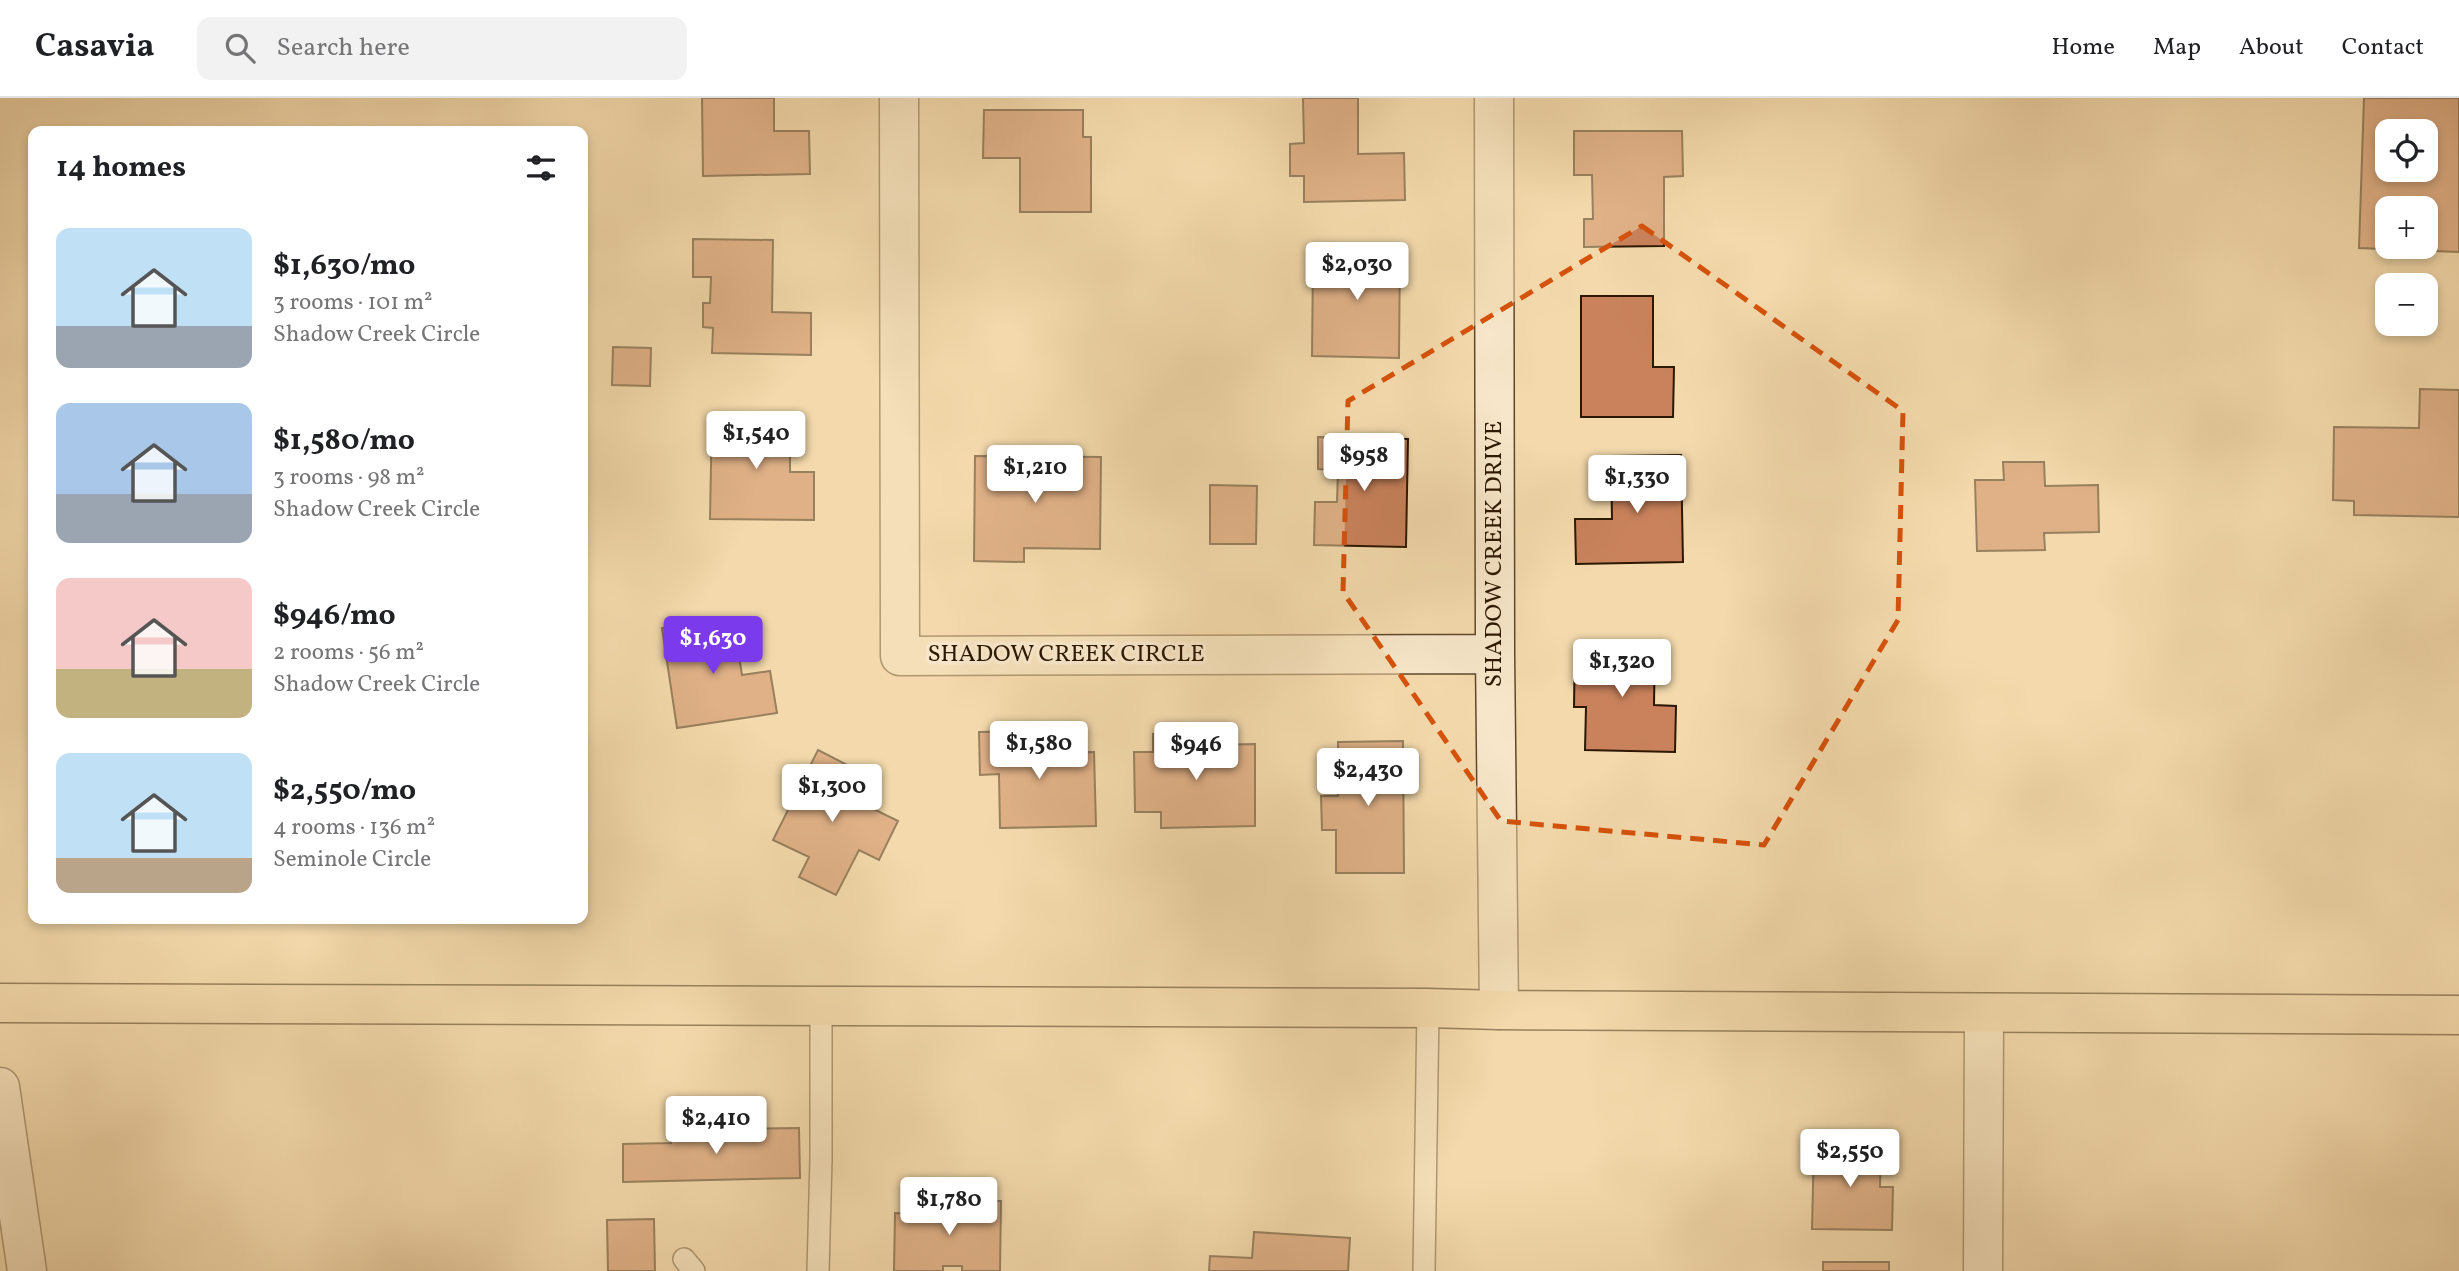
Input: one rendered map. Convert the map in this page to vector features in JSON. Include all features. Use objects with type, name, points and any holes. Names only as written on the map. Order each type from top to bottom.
[{"type":"main road","points":[[0,1003],[2459,1014]]},
{"type":"street","name":"SHADOW CREEK CIRCLE","points":[[899,98],[900,656],[1495,654]]},
{"type":"street","name":"SHADOW CREEK DRIVE","points":[[1494,98],[1499,1010]]},
{"type":"street","points":[[1983,1271],[1984,1013]]},
{"type":"street","points":[[0,1087],[27,1271]]},
{"type":"lane","points":[[818,1271],[821,1006]]},
{"type":"lane","points":[[1424,1271],[1428,1008]]},
{"type":"highlighted area","points":[[1642,226],[1903,411],[1898,620],[1764,845],[1501,821],[1343,592],[1348,401]]},
{"type":"building","points":[[702,98],[774,98],[774,131],[809,131],[810,174],[703,176]]},
{"type":"building","points":[[1303,98],[1358,98],[1358,154],[1404,153],[1405,200],[1304,202],[1304,176],[1290,176],[1290,144],[1304,143]]},
{"type":"building","points":[[2364,98],[2459,98],[2459,252],[2438,251],[2438,196],[2375,196],[2375,249],[2359,248]]},
{"type":"building","points":[[984,110],[1083,110],[1083,137],[1091,137],[1091,212],[1020,212],[1020,158],[983,158]]},
{"type":"building","points":[[1574,131],[1682,131],[1683,176],[1664,177],[1664,246],[1584,247],[1584,219],[1593,219],[1592,175],[1574,175]]},
{"type":"building","points":[[693,239],[773,240],[772,312],[811,313],[811,355],[712,353],[713,328],[703,327],[703,303],[710,303],[711,277],[693,277]]},
{"type":"building","points":[[1330,243],[1400,244],[1399,358],[1312,356],[1313,261],[1329,262]]},
{"type":"building","points":[[1581,296],[1653,296],[1653,367],[1674,367],[1673,417],[1581,417]]},
{"type":"building","points":[[613,347],[651,348],[650,386],[612,385]]},
{"type":"building","points":[[2420,389],[2459,390],[2459,517],[2354,515],[2354,501],[2333,500],[2334,427],[2419,428]]},
{"type":"building","points":[[712,412],[779,412],[778,436],[790,436],[790,472],[814,472],[814,520],[710,519]]},
{"type":"building","points":[[1318,437],[1408,439],[1406,547],[1314,545],[1315,502],[1337,502],[1338,470],[1318,469]]},
{"type":"building","points":[[1681,455],[1683,562],[1576,564],[1575,519],[1612,519],[1611,456]]},
{"type":"building","points":[[975,456],[1101,457],[1100,549],[1024,548],[1024,562],[974,561]]},
{"type":"building","points":[[2003,462],[2044,462],[2045,486],[2098,485],[2099,532],[2044,533],[2045,550],[1977,551],[1975,480],[2004,480]]},
{"type":"building","points":[[1210,485],[1257,486],[1256,544],[1210,544]]},
{"type":"building","points":[[733,618],[742,675],[770,671],[777,713],[677,728],[662,628]]},
{"type":"building","points":[[1575,643],[1655,644],[1654,705],[1676,706],[1675,752],[1585,750],[1586,707],[1574,707]]},
{"type":"building","points":[[1041,731],[1042,753],[1094,752],[1096,826],[1000,828],[999,774],[980,775],[979,732]]},
{"type":"building","points":[[1211,733],[1211,745],[1255,744],[1255,826],[1161,828],[1161,812],[1135,812],[1134,752],[1153,752],[1153,734]]},
{"type":"building","points":[[1403,741],[1404,873],[1336,873],[1336,830],[1322,830],[1321,796],[1338,796],[1338,742]]},
{"type":"building","points":[[818,750],[857,770],[845,795],[898,821],[879,860],[859,850],[836,895],[799,877],[809,857],[773,840]]},
{"type":"building","points":[[799,1128],[800,1178],[623,1182],[623,1144],[671,1143],[671,1130]]},
{"type":"building","points":[[1814,1143],[1881,1145],[1880,1187],[1893,1187],[1892,1230],[1812,1229]]},
{"type":"building","points":[[919,1200],[1001,1201],[1000,1271],[962,1271],[962,1266],[943,1266],[943,1271],[894,1271],[895,1213],[919,1214]]},
{"type":"building","points":[[654,1219],[655,1271],[608,1271],[607,1220]]},
{"type":"building","points":[[1254,1232],[1350,1238],[1348,1271],[1209,1271],[1210,1256],[1252,1258]]},
{"type":"building","points":[[1823,1262],[1889,1262],[1889,1271],[1823,1271]]}]
